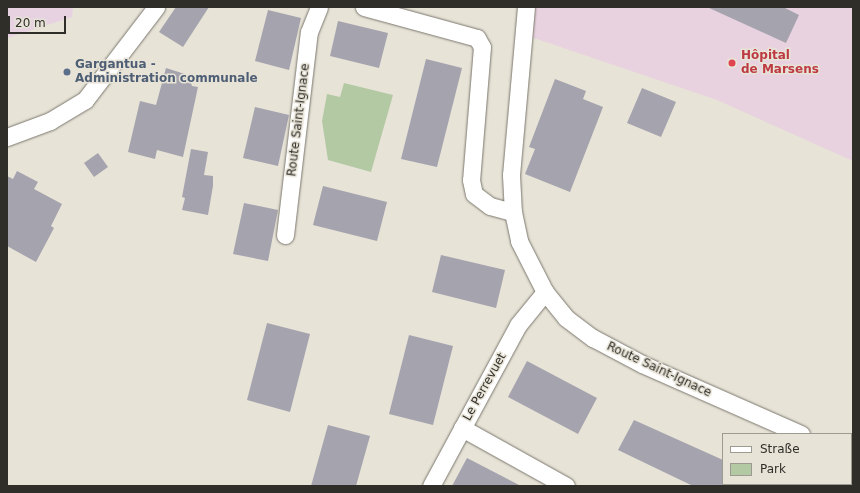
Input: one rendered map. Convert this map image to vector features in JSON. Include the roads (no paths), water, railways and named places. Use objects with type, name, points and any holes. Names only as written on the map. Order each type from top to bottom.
[{"type":"street","points":[[7,137],[50,121],[85,100],[156,7]]},
{"type":"street","name":"Route Saint-Ignace","points":[[285,235],[309,32],[319,7]]},
{"type":"street","points":[[364,7],[477,38],[482,47],[471,180],[474,194],[490,206],[513,212]]},
{"type":"street","name":"Route Saint-Ignace","points":[[526,7],[511,175],[513,212],[518,241],[545,292],[566,318],[593,338],[642,364],[799,433]]},
{"type":"street","name":"Le Perrevuet","points":[[431,486],[518,325],[545,292]]},
{"type":"street","points":[[462,428],[566,486]]},
{"type":"place","name":"Hôpital de Marsens","points":[[732,63]]},
{"type":"place","name":"Gargantua - Administration communale","points":[[67,72]]}]
